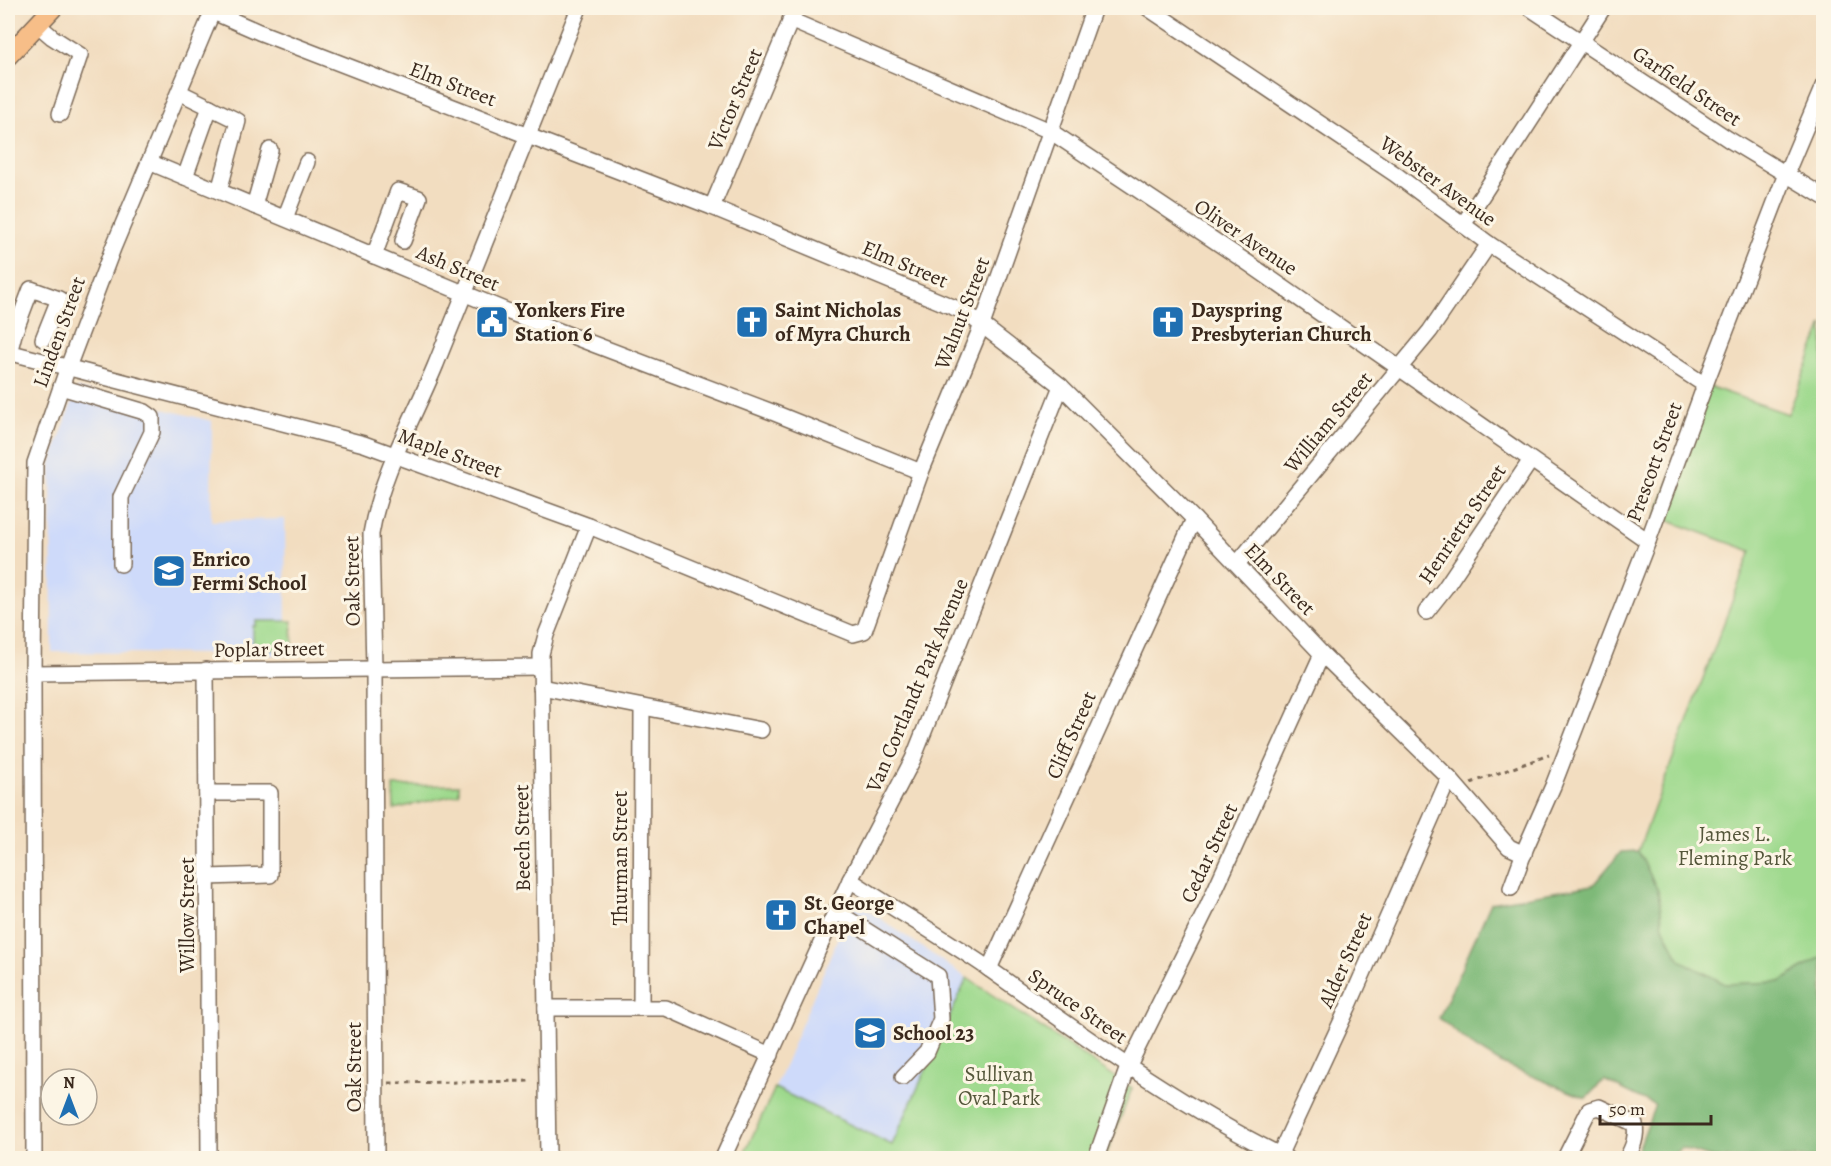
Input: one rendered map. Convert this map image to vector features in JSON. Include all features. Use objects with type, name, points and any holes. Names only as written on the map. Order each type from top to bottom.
[{"type":"main road","points":[[8,56],[53,8]]},
{"type":"street","name":"Oak Street","points":[[376,1158],[374,669],[371,534],[374,515],[394,455],[434,369],[579,8]]},
{"type":"street","name":"Walnut Street","points":[[864,632],[921,472],[982,325],[1094,8]]},
{"type":"street","name":"Webster Avenue","points":[[1148,8],[1395,174],[1488,244],[1705,385]]},
{"type":"street","name":"Garfield Street","points":[[1530,8],[1728,139],[1824,197]]},
{"type":"street","points":[[1463,225],[1603,8]]},
{"type":"street","name":"Elm Street","points":[[210,9],[260,32],[712,207],[965,312],[1060,386],[1194,519],[1322,654],[1453,783],[1509,847],[1524,854]]},
{"type":"street","name":"Linden Street","points":[[34,1158],[35,463],[113,248],[210,9]]},
{"type":"street","name":"Oliver Avenue","points":[[793,14],[1050,131],[1248,263],[1648,541]]},
{"type":"street","name":"Victor Street","points":[[712,207],[793,14]]},
{"type":"street","points":[[37,24],[80,55],[60,114]]},
{"type":"street","name":"Prescott Street","points":[[1511,888],[1648,541],[1786,174],[1824,84]]},
{"type":"street","points":[[178,92],[238,121],[219,191]]},
{"type":"street","points":[[185,177],[210,107]]},
{"type":"street","points":[[254,206],[270,150]]},
{"type":"street","name":"Ash Street","points":[[149,162],[509,312],[772,412],[921,472]]},
{"type":"street","points":[[285,218],[307,162]]},
{"type":"street","points":[[374,256],[398,191],[419,198],[403,241]]},
{"type":"street","name":"William Street","points":[[1236,564],[1430,331],[1488,244]]},
{"type":"street","points":[[8,353],[31,289],[59,299],[43,339]]},
{"type":"street","name":"Maple Street","points":[[8,353],[364,444],[589,526],[853,634],[864,632]]},
{"type":"street","name":"Van Cortlandt Park Avenue","points":[[723,1158],[850,880],[913,759],[1060,386]]},
{"type":"street","points":[[61,387],[145,412],[152,417],[152,432],[121,497],[122,564]]},
{"type":"street","name":"Henrietta Street","points":[[1426,612],[1445,588],[1531,460]]},
{"type":"street","name":"Cliff Street","points":[[989,969],[1194,519]]},
{"type":"street","name":"Beech Street","points":[[548,1158],[541,654],[546,635],[589,526]]},
{"type":"street","name":"Cedar Street","points":[[1096,1158],[1128,1067],[1206,910],[1322,654]]},
{"type":"street","name":"Poplar Street","points":[[33,673],[541,667]]},
{"type":"street","name":"Willow Street","points":[[206,670],[209,1158]]},
{"type":"street","points":[[541,687],[761,730]]},
{"type":"street","name":"Thurman Street","points":[[641,1008],[642,707]]},
{"type":"street","name":"Alder Street","points":[[1281,1157],[1453,783]]},
{"type":"street","points":[[207,793],[270,793],[270,875],[207,877]]},
{"type":"street","name":"Spruce Street","points":[[850,880],[989,969],[1128,1067],[1240,1136],[1281,1157]]},
{"type":"street","points":[[837,912],[938,976],[940,1019],[927,1052],[903,1077]]},
{"type":"street","points":[[546,1008],[671,1010],[771,1055]]},
{"type":"street","points":[[1565,1158],[1589,1110],[1599,1107],[1635,1124],[1636,1134],[1627,1158]]},
{"type":"path","points":[[1453,783],[1507,772],[1568,748]]},
{"type":"path","points":[[375,1083],[547,1081]]},
{"type":"shaded area","name":"Enrico Fermi School","points":[[77,388],[212,421],[211,521],[285,519],[286,620],[292,621],[294,655],[52,652],[51,463]]},
{"type":"shaded area","name":"School 23","points":[[856,902],[967,978],[892,1145],[775,1088],[841,930]]},
{"type":"green space","name":"James L. Fleming Park","points":[[1823,324],[1823,956],[1780,982],[1725,984],[1679,960],[1663,927],[1658,891],[1638,851],[1751,551],[1656,516],[1705,385],[1788,414]]},
{"type":"green space","points":[[256,621],[292,621],[293,649],[253,650],[253,626],[256,626]]},
{"type":"green space","points":[[459,785],[459,794],[394,809],[393,786]]},
{"type":"green space","points":[[1638,851],[1658,891],[1663,927],[1680,960],[1725,984],[1780,982],[1823,956],[1823,1158],[1713,1158],[1681,1148],[1669,1158],[1635,1158],[1655,1105],[1604,1080],[1586,1098],[1502,1064],[1473,1046],[1439,1018],[1491,903],[1593,885],[1621,852]]},
{"type":"green space","name":"Sullivan Oval Park","points":[[967,978],[1132,1088],[1105,1158],[742,1158],[775,1088],[892,1145]]},
{"type":"place","name":"Yonkers Fire Station 6","points":[[492,322]]},
{"type":"place","name":"Saint Nicholas of Myra Church","points":[[752,322]]},
{"type":"place","name":"Dayspring Presbyterian Church","points":[[1168,322]]},
{"type":"place","name":"Enrico Fermi School","points":[[169,571]]},
{"type":"place","name":"St. George Chapel","points":[[781,915]]},
{"type":"place","name":"School 23","points":[[870,1033]]}]
